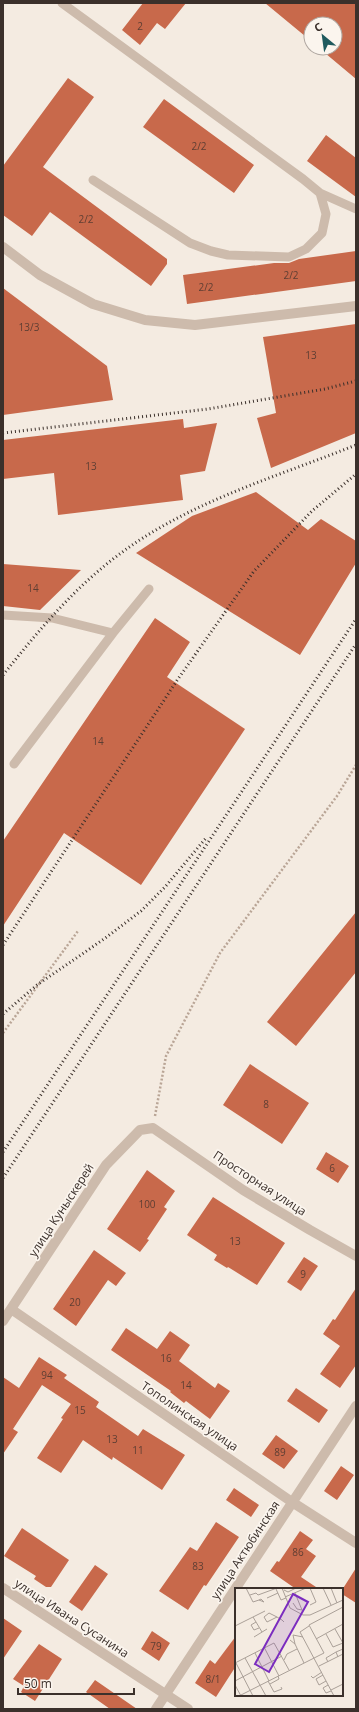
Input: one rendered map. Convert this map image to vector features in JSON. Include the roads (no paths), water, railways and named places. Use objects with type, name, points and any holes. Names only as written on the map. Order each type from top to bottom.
[{"type":"street","points":[[3,247],[40,275],[93,304],[145,320],[195,325],[356,306]]},
{"type":"street","name":"Просторная улица","points":[[153,1128],[244,1190],[356,1256]]},
{"type":"street","name":"улица Куныскерей","points":[[3,1321],[106,1165],[140,1130],[153,1128]]},
{"type":"street","name":"Тополинская улица","points":[[11,1308],[292,1502],[356,1543]]},
{"type":"street","name":"улица Актюбинская","points":[[235,1588],[356,1406]]},
{"type":"street","name":"улица Ивана Сусанина","points":[[3,1588],[188,1709]]},
{"type":"street","name":"улица Актюбинская","points":[[156,1709],[235,1588]]},
{"type":"lane","points":[[62,3],[320,193],[356,209]]},
{"type":"lane","points":[[93,180],[190,243],[211,251],[228,255],[289,257],[306,249],[322,233],[326,214],[320,193]]},
{"type":"lane","points":[[14,764],[112,633],[149,589]]},
{"type":"lane","points":[[3,615],[52,618],[112,633]]},
{"type":"railway","points":[[3,433],[208,409],[325,389],[356,381]]},
{"type":"railway","points":[[3,675],[40,630],[79,588],[93,575],[136,542],[166,524],[196,509],[259,482],[356,445]]},
{"type":"railway","points":[[3,945],[178,679],[254,571],[312,511],[356,474]]},
{"type":"railway","points":[[3,1152],[356,619]]},
{"type":"railway","points":[[3,1178],[356,644]]},
{"type":"railway","points":[[3,1014],[37,985],[104,939],[141,911],[165,887],[206,838]]}]
